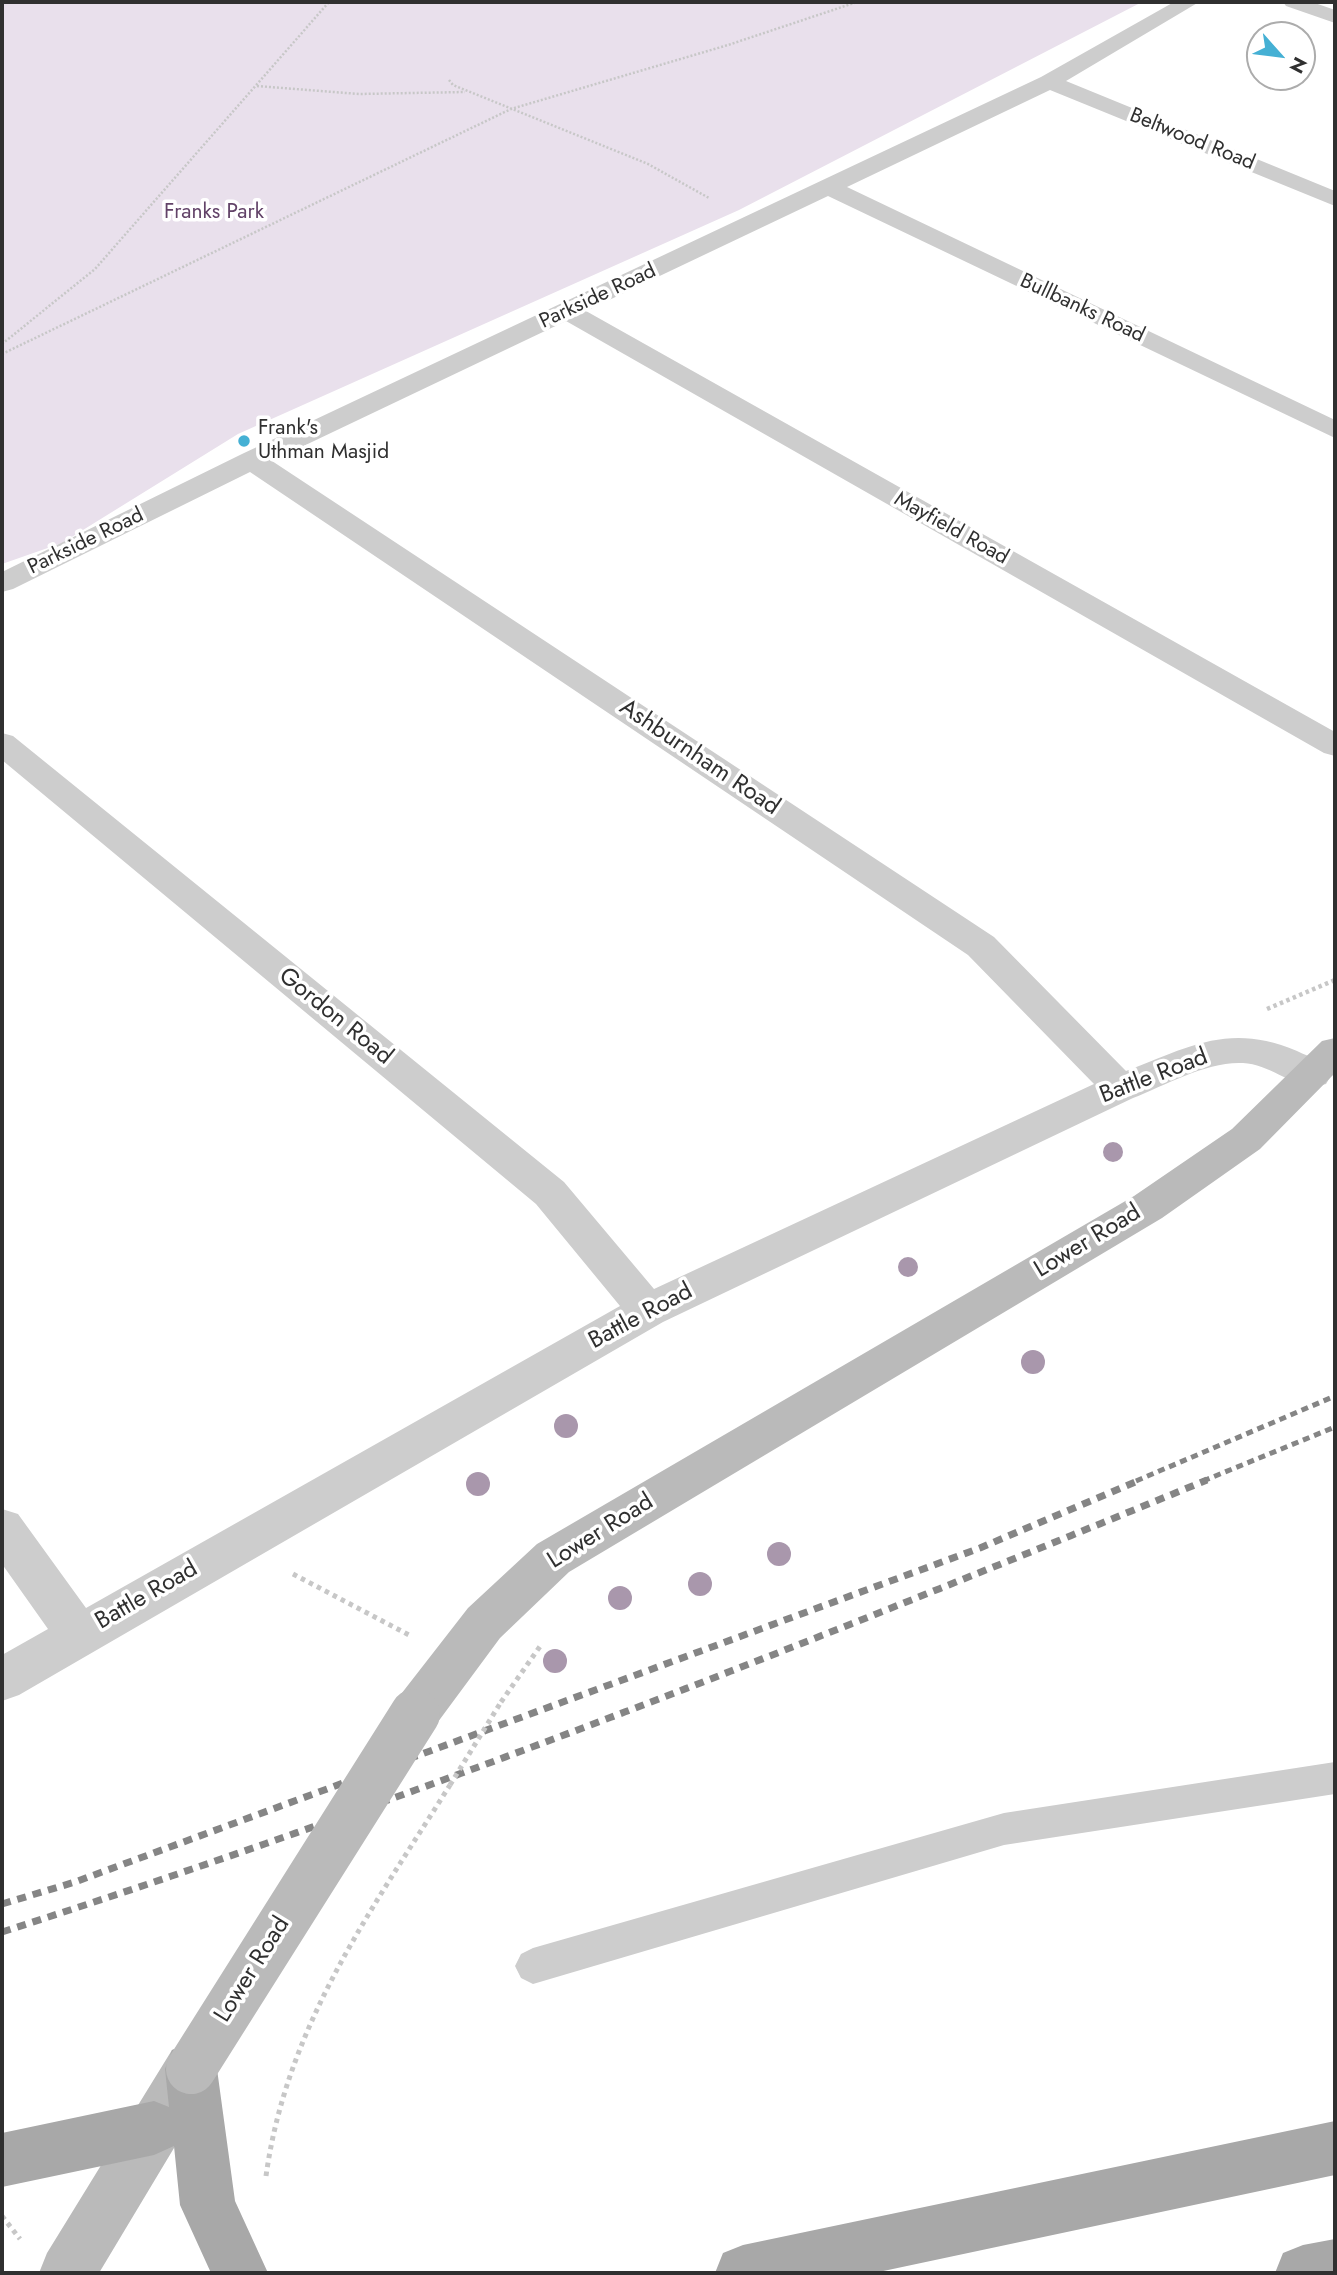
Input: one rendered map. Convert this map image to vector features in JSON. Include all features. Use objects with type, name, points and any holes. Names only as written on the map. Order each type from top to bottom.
[{"type":"main road","name":"Lower Road","points":[[46,2259],[154,2128],[415,1714],[484,1623],[553,1558],[1147,1207],[1246,1139],[1324,1062]]},
{"type":"main road","points":[[191,2069],[208,2205],[240,2273]]},
{"type":"main road","points":[[2,2160],[154,2128]]},
{"type":"main road","points":[[743,2273],[1335,2148]]},
{"type":"main road","points":[[1303,2273],[1335,2267]]},
{"type":"street","name":"Parkside Road","points":[[2,583],[252,460],[1049,82],[1189,2]]},
{"type":"street","points":[[1293,2],[1335,17]]},
{"type":"street","name":"Beltwood Road","points":[[1049,82],[1335,199]]},
{"type":"street","name":"Bullbanks Road","points":[[830,188],[1335,429]]},
{"type":"street","name":"Mayfield Road","points":[[567,311],[1335,746]]},
{"type":"street","name":"Ashburnham Road","points":[[252,460],[981,946],[1119,1088]]},
{"type":"street","name":"Gordon Road","points":[[2,743],[550,1193],[648,1310]]},
{"type":"street","name":"Battle Road","points":[[2,1680],[648,1310],[1119,1088],[1203,1056],[1243,1049],[1272,1056],[1324,1062]]},
{"type":"street","points":[[2,1528],[79,1635]]},
{"type":"lane","points":[[533,1966],[1004,1829],[1335,1778]]},
{"type":"path","points":[[2,344],[95,269],[329,2]]},
{"type":"path","points":[[2,354],[511,109],[728,45],[857,2]]},
{"type":"path","points":[[449,80],[453,85],[469,92],[648,164],[756,223]]},
{"type":"path","points":[[256,86],[359,94],[469,92]]},
{"type":"path","points":[[284,1570],[400,1630]]},
{"type":"path","points":[[265,2180],[267,2159],[290,2067],[334,1976],[501,1702]]},
{"type":"path","points":[[2,2216],[46,2259]]},
{"type":"green space","name":"Franks Park","points":[[2,2],[1142,2],[739,210],[238,434],[62,543],[2,564]]},
{"type":"railway","points":[[1136,1481],[1335,1396]]},
{"type":"railway","points":[[1203,1481],[1335,1427]]},
{"type":"railway","points":[[2,1904],[75,1882],[980,1548],[1140,1480]]},
{"type":"railway","points":[[2,1932],[307,1829],[609,1718],[909,1601],[1207,1480]]},
{"type":"place","name":"Frank's Uthman Masjid","points":[[244,441]]}]
